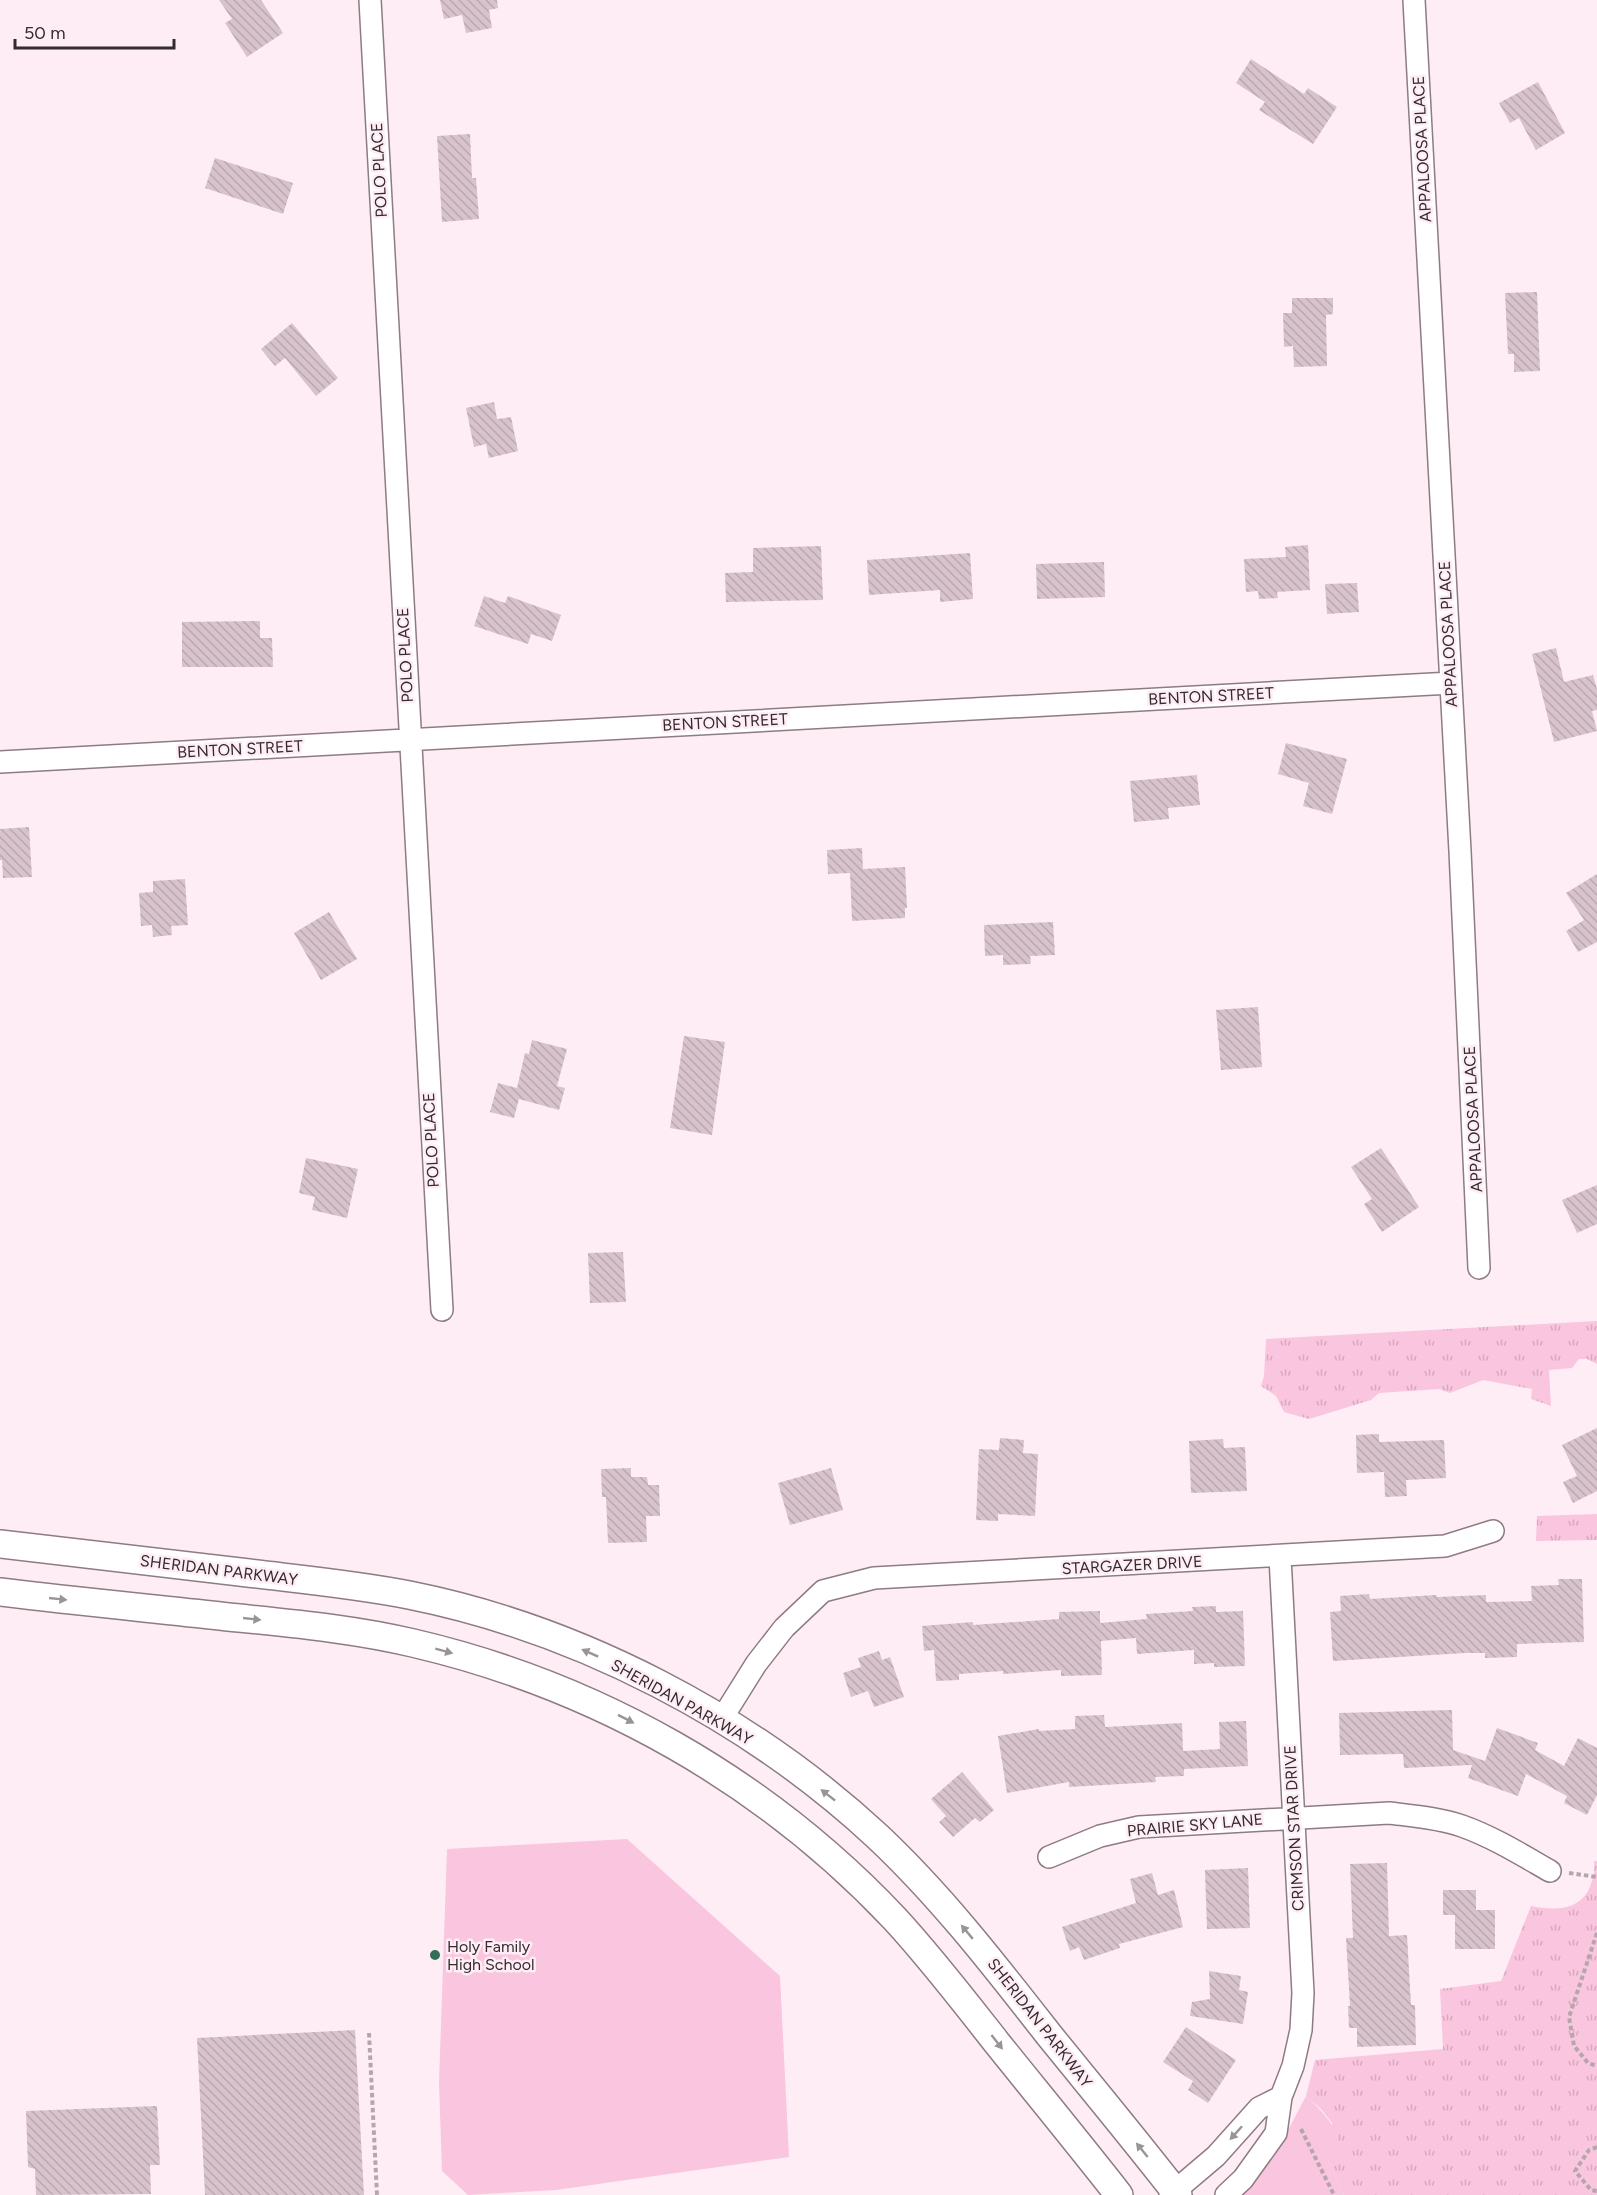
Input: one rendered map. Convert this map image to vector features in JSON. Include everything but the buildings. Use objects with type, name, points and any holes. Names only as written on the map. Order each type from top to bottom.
[{"type":"main road","name":"SHERIDAN PARKWAY","points":[[0,1544],[333,1583],[448,1605],[522,1626],[564,1642],[628,1669],[721,1720],[798,1772],[846,1809],[879,1838],[924,1884],[979,1947],[1175,2194]]},
{"type":"main road","points":[[0,1592],[312,1625],[412,1642],[485,1662],[538,1680],[592,1702],[660,1737],[726,1777],[787,1821],[818,1845],[874,1898],[920,1947],[961,1996],[1119,2195]]},
{"type":"street","name":"POLO PLACE","points":[[370,0],[442,1310]]},
{"type":"street","name":"APPALOOSA PLACE","points":[[1414,0],[1451,683],[1479,1268]]},
{"type":"street","name":"BENTON STREET","points":[[0,762],[1451,683]]},
{"type":"street","name":"STARGAZER DRIVE","points":[[721,1720],[756,1664],[784,1628],[823,1592],[874,1578],[1445,1546],[1493,1531]]},
{"type":"street","name":"CRIMSON STAR DRIVE","points":[[1226,2195],[1243,2179],[1276,2133],[1281,2097],[1293,2066],[1301,2030],[1303,1993],[1280,1557]]},
{"type":"street","name":"PRAIRIE SKY LANE","points":[[1049,1857],[1100,1836],[1138,1827],[1389,1813],[1423,1817],[1461,1826],[1498,1842],[1550,1871]]},
{"type":"street","points":[[1175,2194],[1216,2156],[1259,2108],[1281,2097]]},
{"type":"path","points":[[1550,1871],[1597,1877]]},
{"type":"path","points":[[1597,1933],[1569,2017],[1574,2046],[1588,2063],[1597,2066]]},
{"type":"path","points":[[369,2033],[377,2195]]},
{"type":"path","points":[[1301,2129],[1334,2195]]},
{"type":"path","points":[[1597,2147],[1589,2150],[1575,2171],[1591,2190],[1597,2191]]},
{"type":"green space","points":[[1597,1321],[1597,1364],[1587,1359],[1579,1359],[1572,1368],[1549,1370],[1551,1406],[1531,1399],[1532,1389],[1483,1380],[1450,1393],[1439,1389],[1379,1393],[1371,1400],[1309,1419],[1284,1412],[1276,1396],[1261,1386],[1264,1376],[1266,1339]]},
{"type":"green space","points":[[1597,1514],[1597,1540],[1536,1541],[1537,1516]]},
{"type":"green space","points":[[627,1839],[780,1976],[789,2157],[556,2190],[468,2195],[442,2171],[439,2083],[447,1849]]},
{"type":"green space","points":[[1594,1861],[1597,1861],[1597,2195],[1344,2195],[1328,2161],[1332,2123],[1306,2096],[1315,2060],[1443,2049],[1440,1989],[1501,1981],[1531,1906],[1567,1907],[1581,1900],[1592,1881]]},
{"type":"green space","points":[[1306,2096],[1327,2118],[1337,2136],[1336,2154],[1328,2161],[1344,2195],[1243,2195],[1275,2155]]},
{"type":"place","name":"Holy Family High School","points":[[435,1955]]}]
